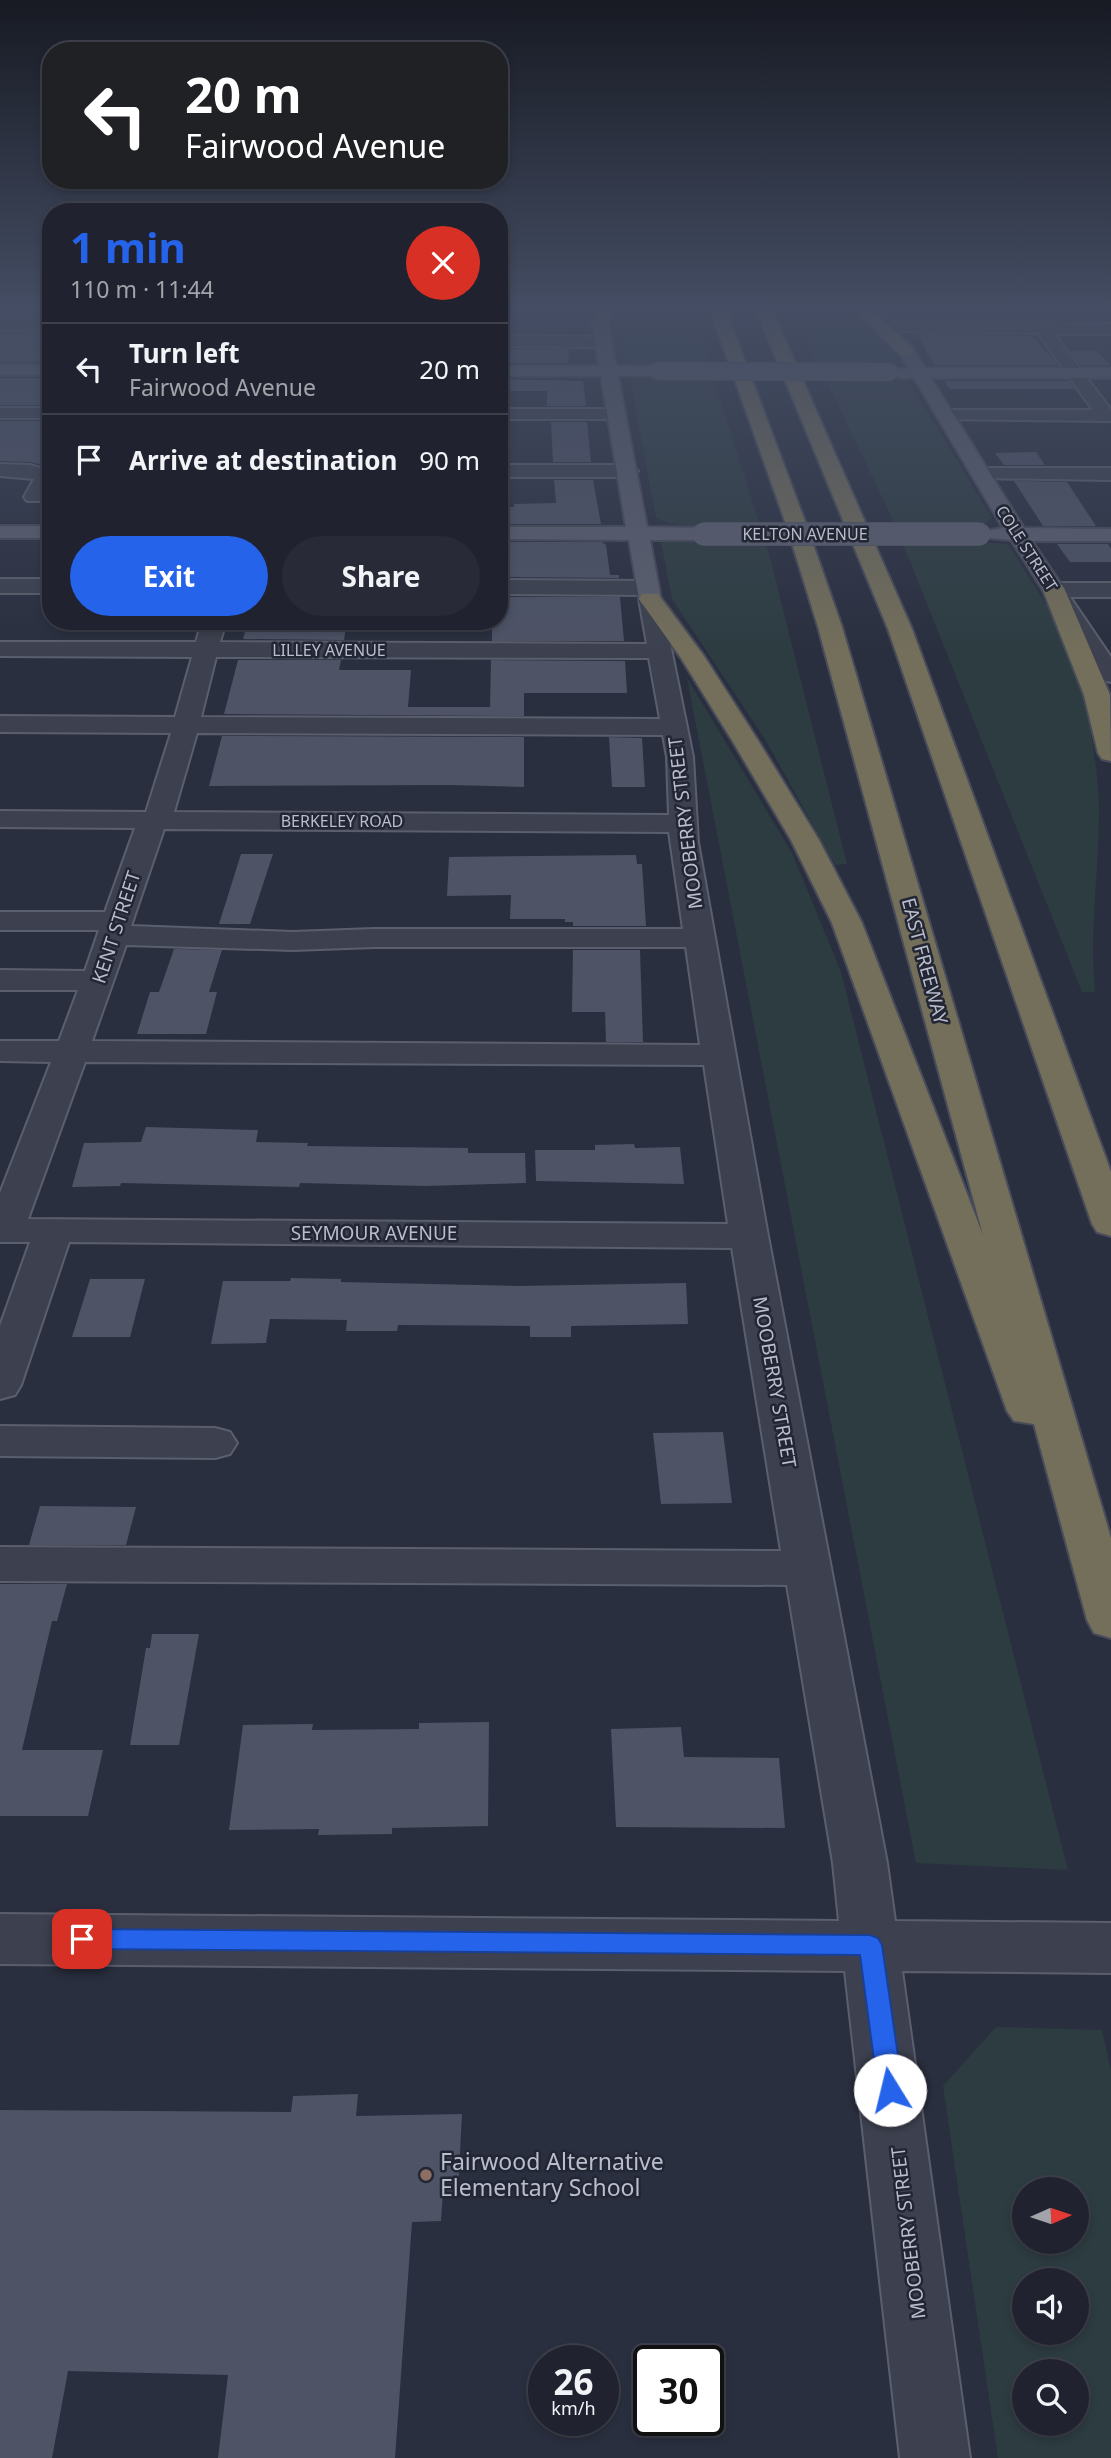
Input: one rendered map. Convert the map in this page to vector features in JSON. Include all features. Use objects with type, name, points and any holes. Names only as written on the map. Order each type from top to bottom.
[{"type":"highway","name":"EAST FREEWAY","points":[[760,425],[830,627],[1111,1620]]},
{"type":"highway","points":[[813,425],[900,629],[1111,1224]]},
{"type":"highway","points":[[1054,590],[1097,695],[1111,753]]},
{"type":"highway","points":[[649,593],[746,741],[805,840],[847,923],[1111,1631]]},
{"type":"main road","name":"MOOBERRY STREET","points":[[619,425],[649,593]]},
{"type":"main road","name":"COLE STREET","points":[[951,425],[1054,590]]},
{"type":"main road","points":[[0,532],[42,532]]},
{"type":"main road","name":"KELTON AVENUE","points":[[508,533],[1111,535]]},
{"type":"street","points":[[0,470],[30,471],[42,475]]},
{"type":"street","points":[[508,471],[628,471]]},
{"type":"street","points":[[982,474],[1111,474]]},
{"type":"street","points":[[34,497],[42,482]]},
{"type":"street","points":[[0,586],[42,586]]},
{"type":"street","points":[[508,587],[649,593]]},
{"type":"street","points":[[1054,590],[1111,590]]},
{"type":"street","name":"COLE STREET","points":[[1054,590],[1105,653],[1111,675]]},
{"type":"street","name":"MOOBERRY STREET","points":[[649,593],[658,652],[680,757],[684,842],[749,1236],[860,1863],[935,2458]]},
{"type":"street","name":"KENT STREET","points":[[3,1230],[98,981],[146,834],[164,806],[211,630]]},
{"type":"street","name":"LILLEY AVENUE","points":[[0,649],[658,652]]},
{"type":"street","points":[[0,724],[674,727]]},
{"type":"street","name":"BERKELEY ROAD","points":[[0,819],[684,824]]},
{"type":"street","points":[[0,921],[293,941],[373,937],[700,938]]},
{"type":"street","points":[[0,980],[98,981]]},
{"type":"street","points":[[0,1051],[719,1055]]},
{"type":"street","name":"SEYMOUR AVENUE","points":[[3,1230],[749,1236]]},
{"type":"street","points":[[0,1385],[53,1231]]},
{"type":"street","points":[[0,1441],[215,1443]]},
{"type":"street","points":[[0,1564],[808,1568]]},
{"type":"street","points":[[0,1938],[1111,1948]]},
{"type":"shaded area","points":[[638,425],[728,425],[769,554],[847,864],[835,865],[765,739],[672,599],[661,541],[723,542],[719,526],[679,525],[656,517]]},
{"type":"shaded area","points":[[847,425],[935,425],[992,518],[960,541],[1008,544],[1064,635],[1084,696],[1098,792],[1099,834],[1093,947],[1095,992],[1082,992],[896,526]]},
{"type":"shaded area","points":[[687,678],[792,853],[841,972],[1068,1870],[916,1863]]},
{"type":"shaded area","points":[[996,2027],[1102,2030],[1111,2070],[1111,2458],[998,2458],[943,2086]]},
{"type":"building","points":[[0,425],[42,425],[42,465],[0,461]]},
{"type":"building","points":[[551,425],[587,425],[591,462],[553,462]]},
{"type":"building","points":[[1036,452],[1045,465],[1004,465],[995,453]]},
{"type":"building","points":[[554,480],[593,480],[601,524],[508,524],[508,507],[514,507],[514,504],[556,503]]},
{"type":"building","points":[[1014,481],[1067,482],[1096,526],[1043,526]]},
{"type":"building","points":[[508,542],[602,542],[606,545],[610,575],[619,575],[619,578],[508,577]]},
{"type":"building","points":[[1057,544],[1108,544],[1111,549],[1111,562],[1070,562]]},
{"type":"building","points":[[508,597],[620,597],[624,641],[492,641],[492,630],[508,630]]},
{"type":"building","points":[[246,630],[346,630],[344,640],[243,639]]},
{"type":"building","points":[[238,660],[341,660],[339,670],[411,670],[408,707],[490,707],[491,660],[625,661],[627,693],[524,693],[524,716],[224,714]]},
{"type":"building","points":[[222,736],[524,737],[524,787],[209,786]]},
{"type":"building","points":[[609,737],[642,738],[645,787],[612,787]]},
{"type":"building","points":[[241,854],[273,854],[250,924],[219,924]]},
{"type":"building","points":[[636,855],[637,864],[642,864],[646,926],[573,926],[573,922],[565,922],[565,919],[510,919],[511,895],[447,896],[449,857]]},
{"type":"building","points":[[174,949],[222,950],[209,992],[217,992],[206,1034],[137,1034],[150,992],[159,992]]},
{"type":"building","points":[[573,950],[640,950],[643,1042],[606,1042],[605,1012],[572,1012]]},
{"type":"building","points":[[146,1127],[258,1130],[256,1142],[308,1143],[307,1146],[468,1148],[468,1153],[525,1153],[526,1183],[425,1186],[300,1183],[299,1187],[121,1183],[120,1186],[72,1187],[84,1143],[141,1142]]},
{"type":"building","points":[[634,1144],[635,1148],[680,1147],[684,1184],[536,1181],[535,1150],[595,1150],[595,1145]]},
{"type":"building","points":[[291,1278],[341,1279],[341,1282],[518,1286],[686,1283],[688,1324],[571,1326],[571,1337],[530,1337],[530,1326],[398,1325],[397,1331],[346,1331],[347,1320],[270,1319],[266,1343],[211,1344],[223,1281],[290,1281]]},
{"type":"building","points":[[90,1279],[145,1279],[130,1337],[72,1337]]},
{"type":"building","points":[[723,1432],[732,1503],[661,1504],[653,1433]]},
{"type":"building","points":[[40,1506],[136,1507],[126,1545],[29,1545]]},
{"type":"building","points":[[0,1584],[67,1584],[57,1621],[52,1621],[22,1750],[103,1750],[88,1816],[0,1816]]},
{"type":"building","points":[[152,1634],[199,1634],[179,1745],[130,1745],[146,1648],[150,1648]]},
{"type":"building","points":[[489,1722],[488,1826],[392,1828],[392,1834],[318,1835],[319,1829],[229,1830],[243,1725],[313,1724],[312,1730],[419,1729],[419,1723]]},
{"type":"building","points":[[681,1727],[684,1757],[779,1758],[785,1828],[616,1827],[611,1729]]},
{"type":"building","points":[[358,2094],[356,2116],[462,2114],[458,2192],[443,2191],[441,2221],[412,2222],[395,2458],[218,2458],[228,2375],[68,2371],[52,2458],[0,2458],[0,2110],[291,2112],[293,2096]]},
{"type":"place","name":"Fairwood Alternative Elementary School","points":[[426,2175]]},
{"type":"route","points":[[82,1939],[870,1945],[890,2090]]}]
